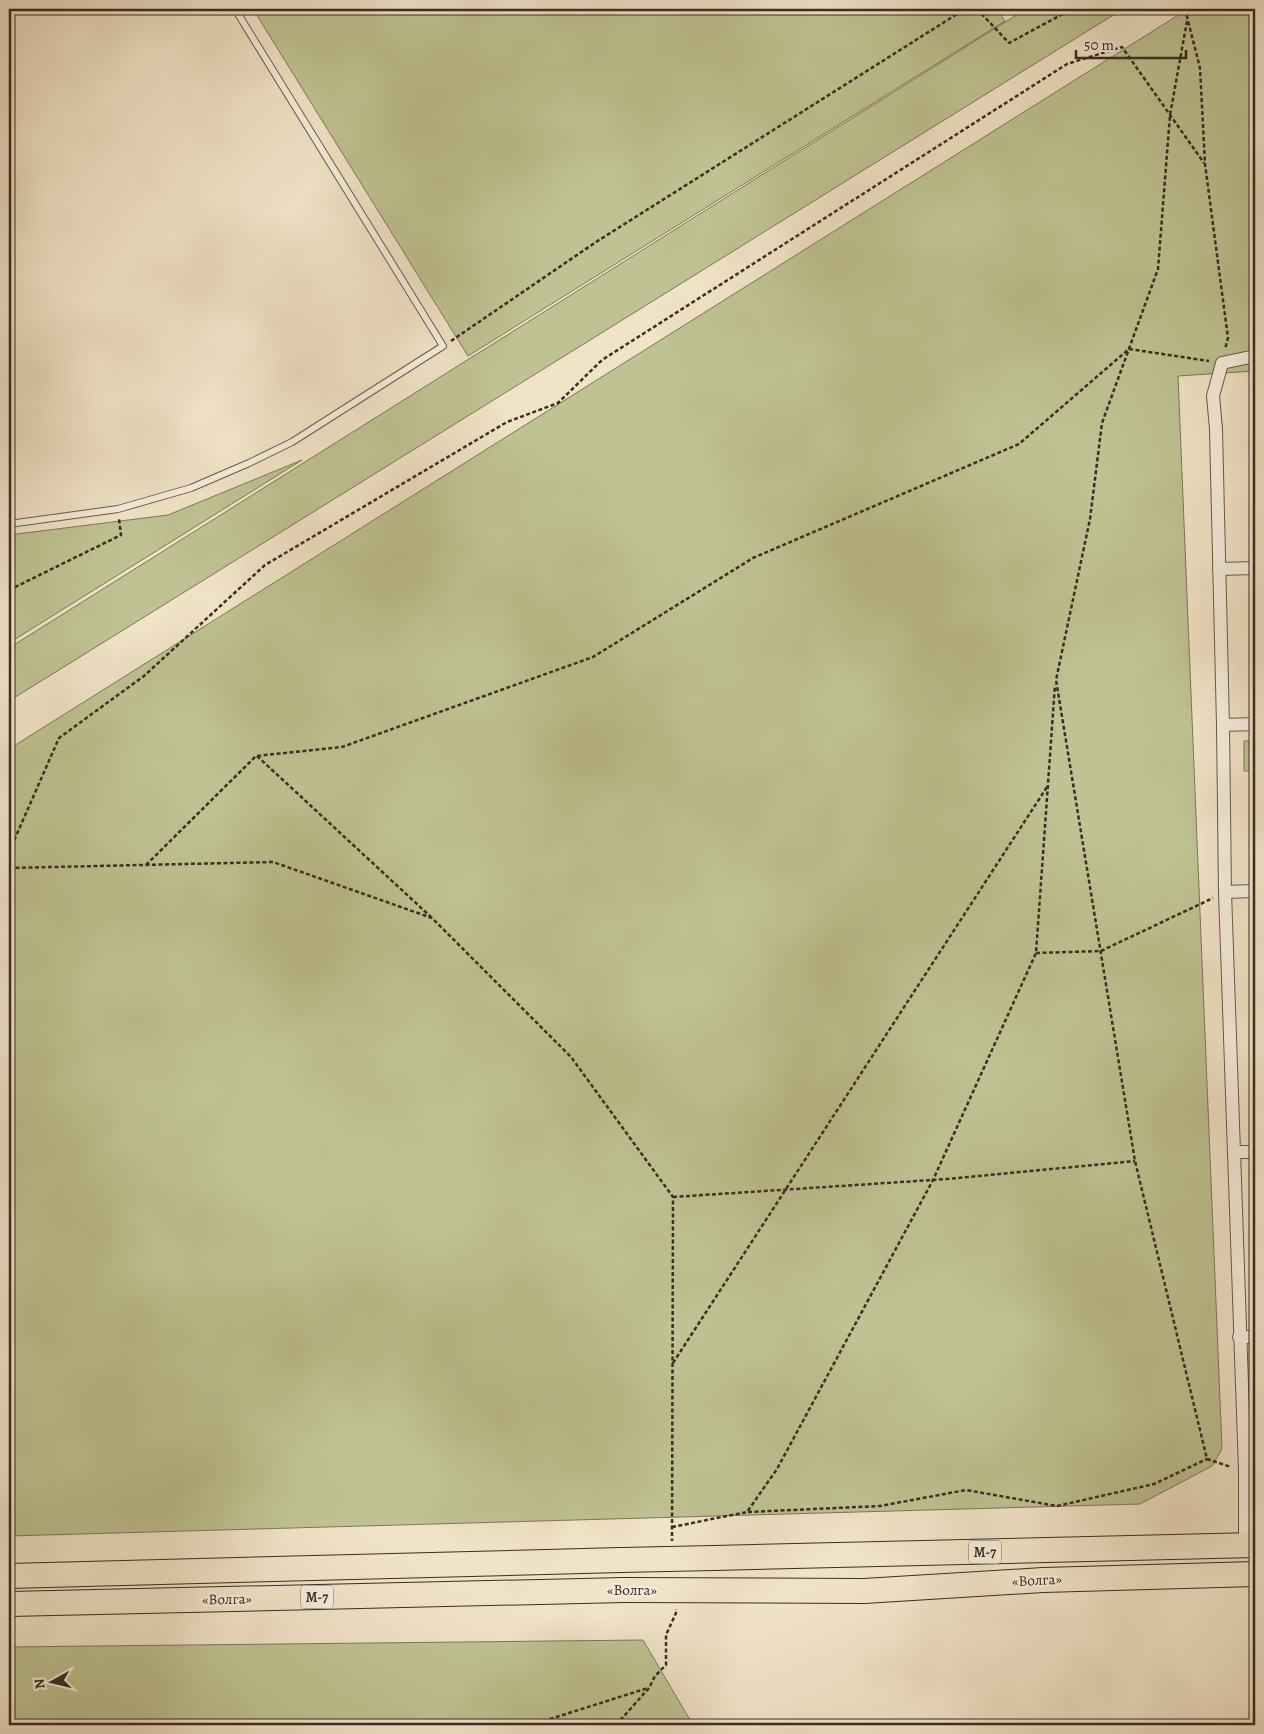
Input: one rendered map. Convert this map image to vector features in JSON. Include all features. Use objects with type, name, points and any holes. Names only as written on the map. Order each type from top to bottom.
[{"type":"highway","name":"«Волга»","points":[[9,1576],[1250,1545]]},
{"type":"highway","name":"«Волга»","points":[[9,1604],[624,1590],[864,1591],[1043,1580],[1255,1574]]},
{"type":"street","points":[[1250,1545],[1239,1337],[1225,892],[1216,429],[1213,396],[1222,363],[1255,356]]},
{"type":"street","points":[[1219,569],[1255,568]]},
{"type":"street","points":[[1223,725],[1255,724]]},
{"type":"street","points":[[1225,892],[1255,891]]},
{"type":"street","points":[[1234,1152],[1255,1152]]},
{"type":"street","points":[[1239,1337],[1255,1337]]},
{"type":"lane","points":[[9,524],[118,509],[191,488],[292,442],[443,346],[235,9]]},
{"type":"path","points":[[443,346],[596,242],[965,9]]},
{"type":"path","points":[[977,9],[1009,43],[1072,9]]},
{"type":"path","points":[[146,865],[256,756],[342,747],[593,658],[753,558],[1018,444],[1130,349],[1222,363],[1228,338],[1205,164],[1200,68],[1185,9]]},
{"type":"path","points":[[747,1512],[777,1469],[933,1180],[1036,952],[1056,680],[1090,519],[1102,423],[1158,269],[1170,115],[1187,18]]},
{"type":"path","points":[[9,852],[59,738],[144,676],[264,565],[507,422],[558,403],[602,360],[1067,64],[1122,47],[1205,164]]},
{"type":"path","points":[[9,590],[121,535],[118,509]]},
{"type":"path","points":[[1056,680],[1136,1161],[1208,1459]]},
{"type":"path","points":[[256,756],[432,918],[571,1057],[673,1197],[673,1546]]},
{"type":"path","points":[[672,1364],[1048,786]]},
{"type":"path","points":[[9,868],[272,862],[432,918]]},
{"type":"path","points":[[1036,952],[1101,952],[1225,892]]},
{"type":"path","points":[[673,1197],[933,1180],[1136,1161]]},
{"type":"path","points":[[672,1527],[747,1512],[880,1506],[966,1490],[1057,1506],[1154,1484],[1208,1459],[1245,1471]]},
{"type":"path","points":[[616,1725],[649,1688],[655,1676],[666,1665],[666,1635],[676,1612],[676,1604]]},
{"type":"path","points":[[531,1725],[649,1688]]},
{"type":"green space","points":[[253,9],[997,9],[1005,21],[468,356]]},
{"type":"green space","points":[[1026,9],[1123,9],[9,701],[9,648]]},
{"type":"green space","points":[[1188,9],[1255,9],[1255,371],[1178,376],[1222,1449],[1212,1466],[1140,1504],[9,1536],[9,749]]},
{"type":"green space","points":[[302,460],[9,643],[9,535],[168,515]]},
{"type":"green space","points":[[1244,741],[1255,741],[1255,771],[1244,771]]},
{"type":"green space","points":[[643,1640],[693,1725],[9,1725],[9,1647]]}]
